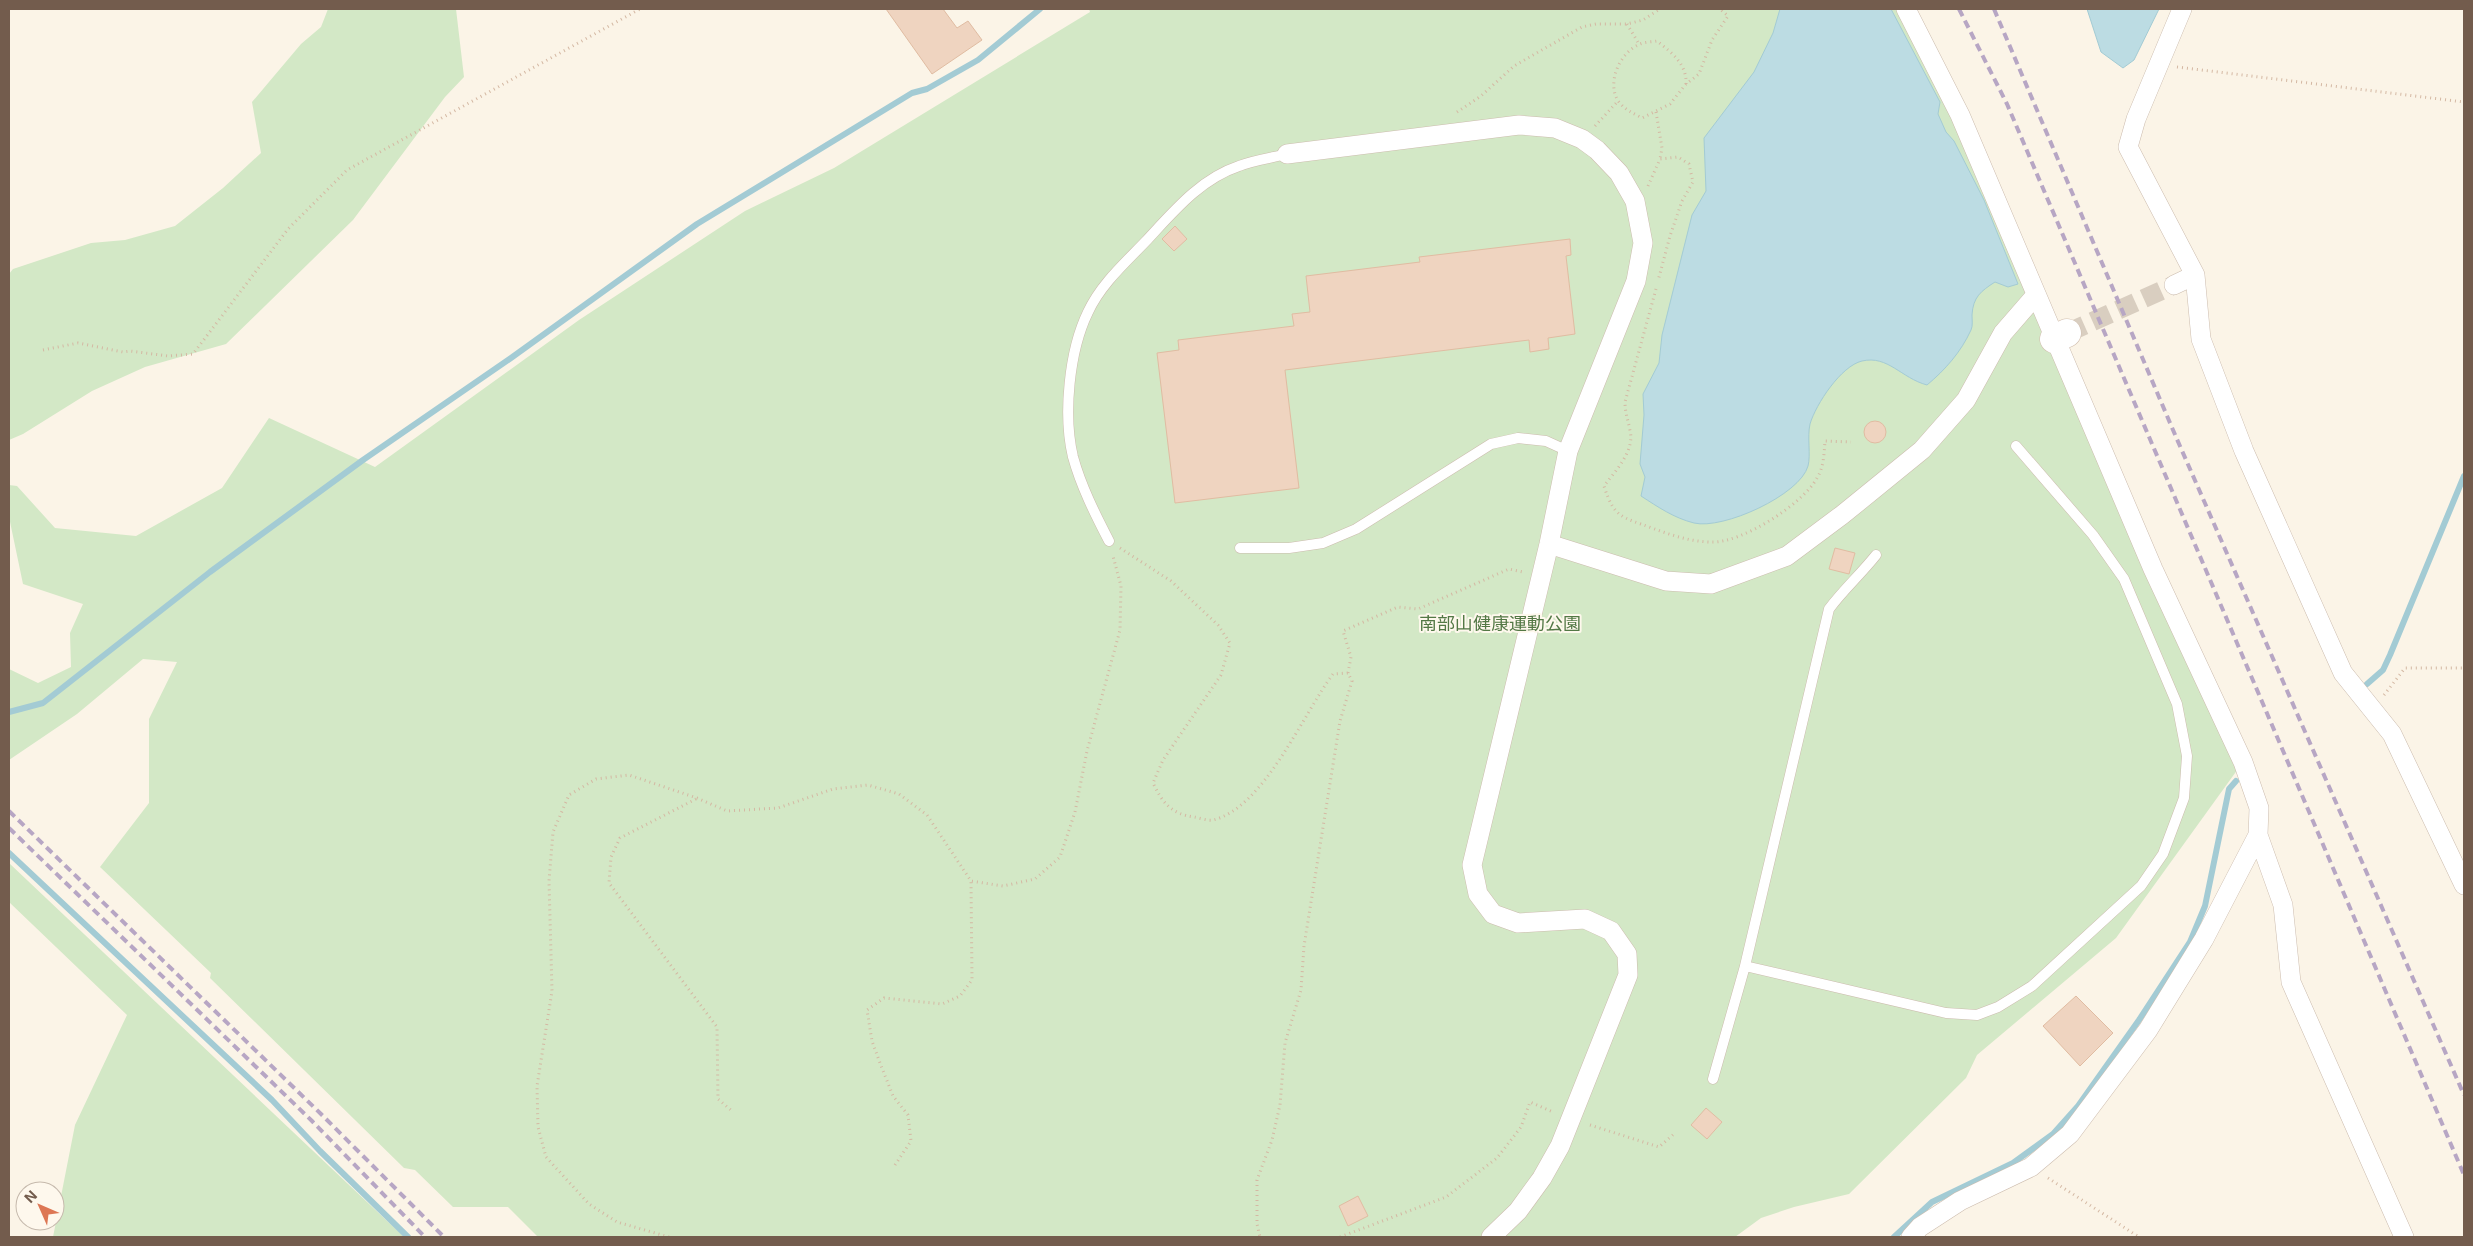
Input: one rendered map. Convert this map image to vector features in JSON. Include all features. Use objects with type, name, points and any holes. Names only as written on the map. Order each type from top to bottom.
[{"type":"street","points":[[1906,9],[1960,115],[2036,295],[2060,336],[2154,569],[2243,762],[2260,808],[2258,836],[2204,939],[2148,1030],[2070,1134],[2031,1167],[1960,1201],[1920,1228],[1911,1237]]},
{"type":"street","points":[[2182,9],[2136,119],[2128,147],[2195,275],[2200,339],[2244,451],[2343,672],[2372,712],[2392,734],[2464,885]]},
{"type":"street","points":[[1287,154],[1519,125],[1555,128],[1582,139],[1597,150],[1619,173],[1635,201],[1643,243],[1636,282],[1568,450],[1542,575],[1472,865],[1478,894],[1494,914],[1518,923],[1585,919],[1611,931],[1627,954],[1628,975],[1560,1146],[1542,1178],[1518,1211],[1491,1237]]},
{"type":"street","points":[[2174,285],[2195,275]]},
{"type":"street","points":[[1549,544],[1666,581],[1711,584],[1787,556],[1842,515],[1922,450],[1966,400],[2003,332],[2036,295]]},
{"type":"street","points":[[2258,836],[2283,905],[2292,982],[2404,1237]]},
{"type":"lane","points":[[1109,541],[1087,497],[1073,456],[1068,414],[1071,372],[1088,312],[1104,286],[1183,201],[1198,188],[1238,166],[1287,154]]},
{"type":"lane","points":[[1240,548],[1289,548],[1331,539],[1356,529],[1491,444],[1518,438],[1546,441],[1568,450]]},
{"type":"lane","points":[[1744,966],[1946,1013],[1977,1015],[1998,1007],[2032,986],[2141,886],[2163,854],[2184,798],[2187,756],[2176,704],[2124,579],[2093,535],[2016,446]]},
{"type":"lane","points":[[1713,1079],[1744,966],[1828,609],[1876,555]]},
{"type":"path","points":[[43,350],[78,343],[123,352],[130,351],[168,356],[193,354],[288,229],[347,170],[640,9]]},
{"type":"path","points":[[1430,136],[1450,117],[1481,96],[1514,66],[1582,27],[1596,24],[1627,24],[1643,20],[1660,9]]},
{"type":"path","points":[[1686,84],[1687,73],[1671,52],[1657,41],[1639,44],[1627,52],[1616,71],[1612,87],[1618,101],[1627,110],[1642,118],[1670,104],[1686,84],[1699,74],[1712,40],[1728,16],[1720,9]]},
{"type":"path","points":[[1627,24],[1639,44]]},
{"type":"path","points":[[2158,65],[2464,102]]},
{"type":"path","points":[[1582,139],[1618,101]]},
{"type":"path","points":[[1635,201],[1646,190],[1660,159],[1662,148],[1656,112]]},
{"type":"path","points":[[1660,159],[1678,157],[1689,164],[1692,182],[1682,201],[1670,236],[1630,379],[1625,402],[1631,445],[1604,486],[1609,502],[1619,515],[1687,539],[1714,542],[1738,536],[1766,521],[1806,493],[1818,477],[1824,459],[1825,441],[1851,442]]},
{"type":"path","points":[[1109,541],[1171,581],[1218,625],[1230,643],[1221,675],[1163,760],[1153,782],[1162,802],[1184,816],[1213,820],[1241,806],[1265,783],[1333,674],[1348,673]]},
{"type":"path","points":[[971,880],[1003,886],[1035,879],[1060,857],[1075,812],[1086,751],[1120,630],[1121,586],[1109,541]]},
{"type":"path","points":[[1260,1237],[1257,1224],[1257,1180],[1272,1140],[1280,1105],[1284,1043],[1302,990],[1304,946],[1340,720],[1352,681],[1348,673],[1351,656],[1343,631],[1398,607],[1418,608],[1509,569],[1542,575]]},
{"type":"path","points":[[2372,712],[2405,668],[2464,668]]},
{"type":"path","points":[[669,1237],[617,1222],[596,1209],[567,1182],[546,1157],[538,1127],[537,1086],[552,991],[549,881],[553,832],[569,795],[596,779],[628,775],[697,798],[727,811],[778,808],[833,790],[868,785],[899,794],[927,815],[971,880],[972,980],[960,996],[942,1004],[884,998],[867,1010],[880,1063],[893,1096],[908,1115],[911,1141],[895,1165]]},
{"type":"path","points":[[697,798],[620,838],[611,857],[609,882],[717,1027],[718,1099],[732,1111]]},
{"type":"path","points":[[1340,1237],[1446,1197],[1497,1158],[1520,1127],[1530,1102],[1571,1119],[1659,1146],[1675,1133]]},
{"type":"path","points":[[2031,1167],[2139,1237]]},
{"type":"green space","points":[[328,9],[456,9],[464,77],[445,97],[353,220],[226,344],[145,367],[92,391],[23,434],[9,440],[9,274],[13,269],[91,243],[125,240],[175,226],[223,188],[261,153],[252,102],[301,44],[321,27]]},
{"type":"green space","name":"南部山健康運動公園","points":[[1089,9],[1906,9],[2243,762],[2116,938],[1977,1055],[1966,1078],[1849,1194],[1794,1207],[1761,1218],[1735,1237],[538,1237],[508,1207],[453,1207],[415,1170],[404,1168],[210,978],[211,973],[100,867],[149,803],[149,719],[177,662],[143,659],[77,714],[9,760],[9,669],[38,683],[71,667],[70,633],[83,604],[23,584],[9,517],[9,485],[17,486],[55,528],[136,536],[222,488],[269,418],[375,467],[579,320],[745,211],[834,168],[1090,12]]},
{"type":"green space","points":[[9,863],[404,1237],[53,1237],[54,1231],[65,1231],[64,1181],[75,1125],[127,1015],[9,902]]},
{"type":"water","points":[[1780,9],[1891,9],[1940,102],[1938,114],[1984,200],[2018,284],[2008,287],[1995,282],[1979,295],[1974,304],[1972,327],[1967,338],[1952,360],[1927,385],[1879,361],[1862,361],[1854,364],[1830,387],[1818,406],[1809,429],[1808,466],[1802,477],[1791,488],[1776,499],[1741,516],[1707,524],[1694,523],[1673,515],[1641,496],[1645,477],[1640,464],[1644,415],[1643,394],[1659,363],[1662,335],[1692,215],[1706,191],[1704,138],[1754,72],[1773,33]]},
{"type":"water","points":[[2087,9],[2159,9],[2134,60],[2123,68],[2101,52]]},
{"type":"building","points":[[886,9],[943,9],[957,28],[968,21],[982,40],[932,74]]},
{"type":"building","points":[[1175,226],[1187,239],[1174,251],[1162,239]]},
{"type":"building","points":[[1570,239],[1571,255],[1566,256],[1575,334],[1548,338],[1549,349],[1530,352],[1529,340],[1285,370],[1299,488],[1175,503],[1157,353],[1179,350],[1178,340],[1294,326],[1292,314],[1310,312],[1306,276],[1420,262],[1419,257]]},
{"type":"building","points":[[1875,421],[1883,424],[1886,432],[1883,440],[1875,443],[1867,440],[1864,432],[1867,424]]},
{"type":"building","points":[[1835,548],[1855,553],[1849,574],[1829,569]]},
{"type":"building","points":[[2076,996],[2113,1033],[2080,1066],[2043,1026]]},
{"type":"building","points":[[1706,1108],[1722,1122],[1707,1139],[1691,1125]]},
{"type":"building","points":[[1358,1196],[1368,1216],[1348,1226],[1339,1206]]},
{"type":"waterway","points":[[9,712],[43,703],[210,572],[363,460],[511,358],[697,224],[912,93],[927,89],[978,60],[1040,9]]},
{"type":"waterway","points":[[2367,684],[2383,670],[2390,655],[2464,476]]},
{"type":"waterway","points":[[1894,1237],[1932,1202],[2013,1163],[2053,1134],[2078,1106],[2139,1020],[2190,942],[2205,906],[2229,789],[2236,781]]},
{"type":"waterway","points":[[9,853],[272,1100],[320,1151],[408,1237]]},
{"type":"tunnel","points":[[2067,333],[2174,285]]},
{"type":"railway","points":[[1959,9],[2007,104],[2464,1175]]},
{"type":"railway","points":[[1994,9],[2176,437],[2464,1095]]},
{"type":"railway","points":[[9,811],[321,1114],[444,1237]]},
{"type":"railway","points":[[9,828],[312,1121],[425,1237]]}]
